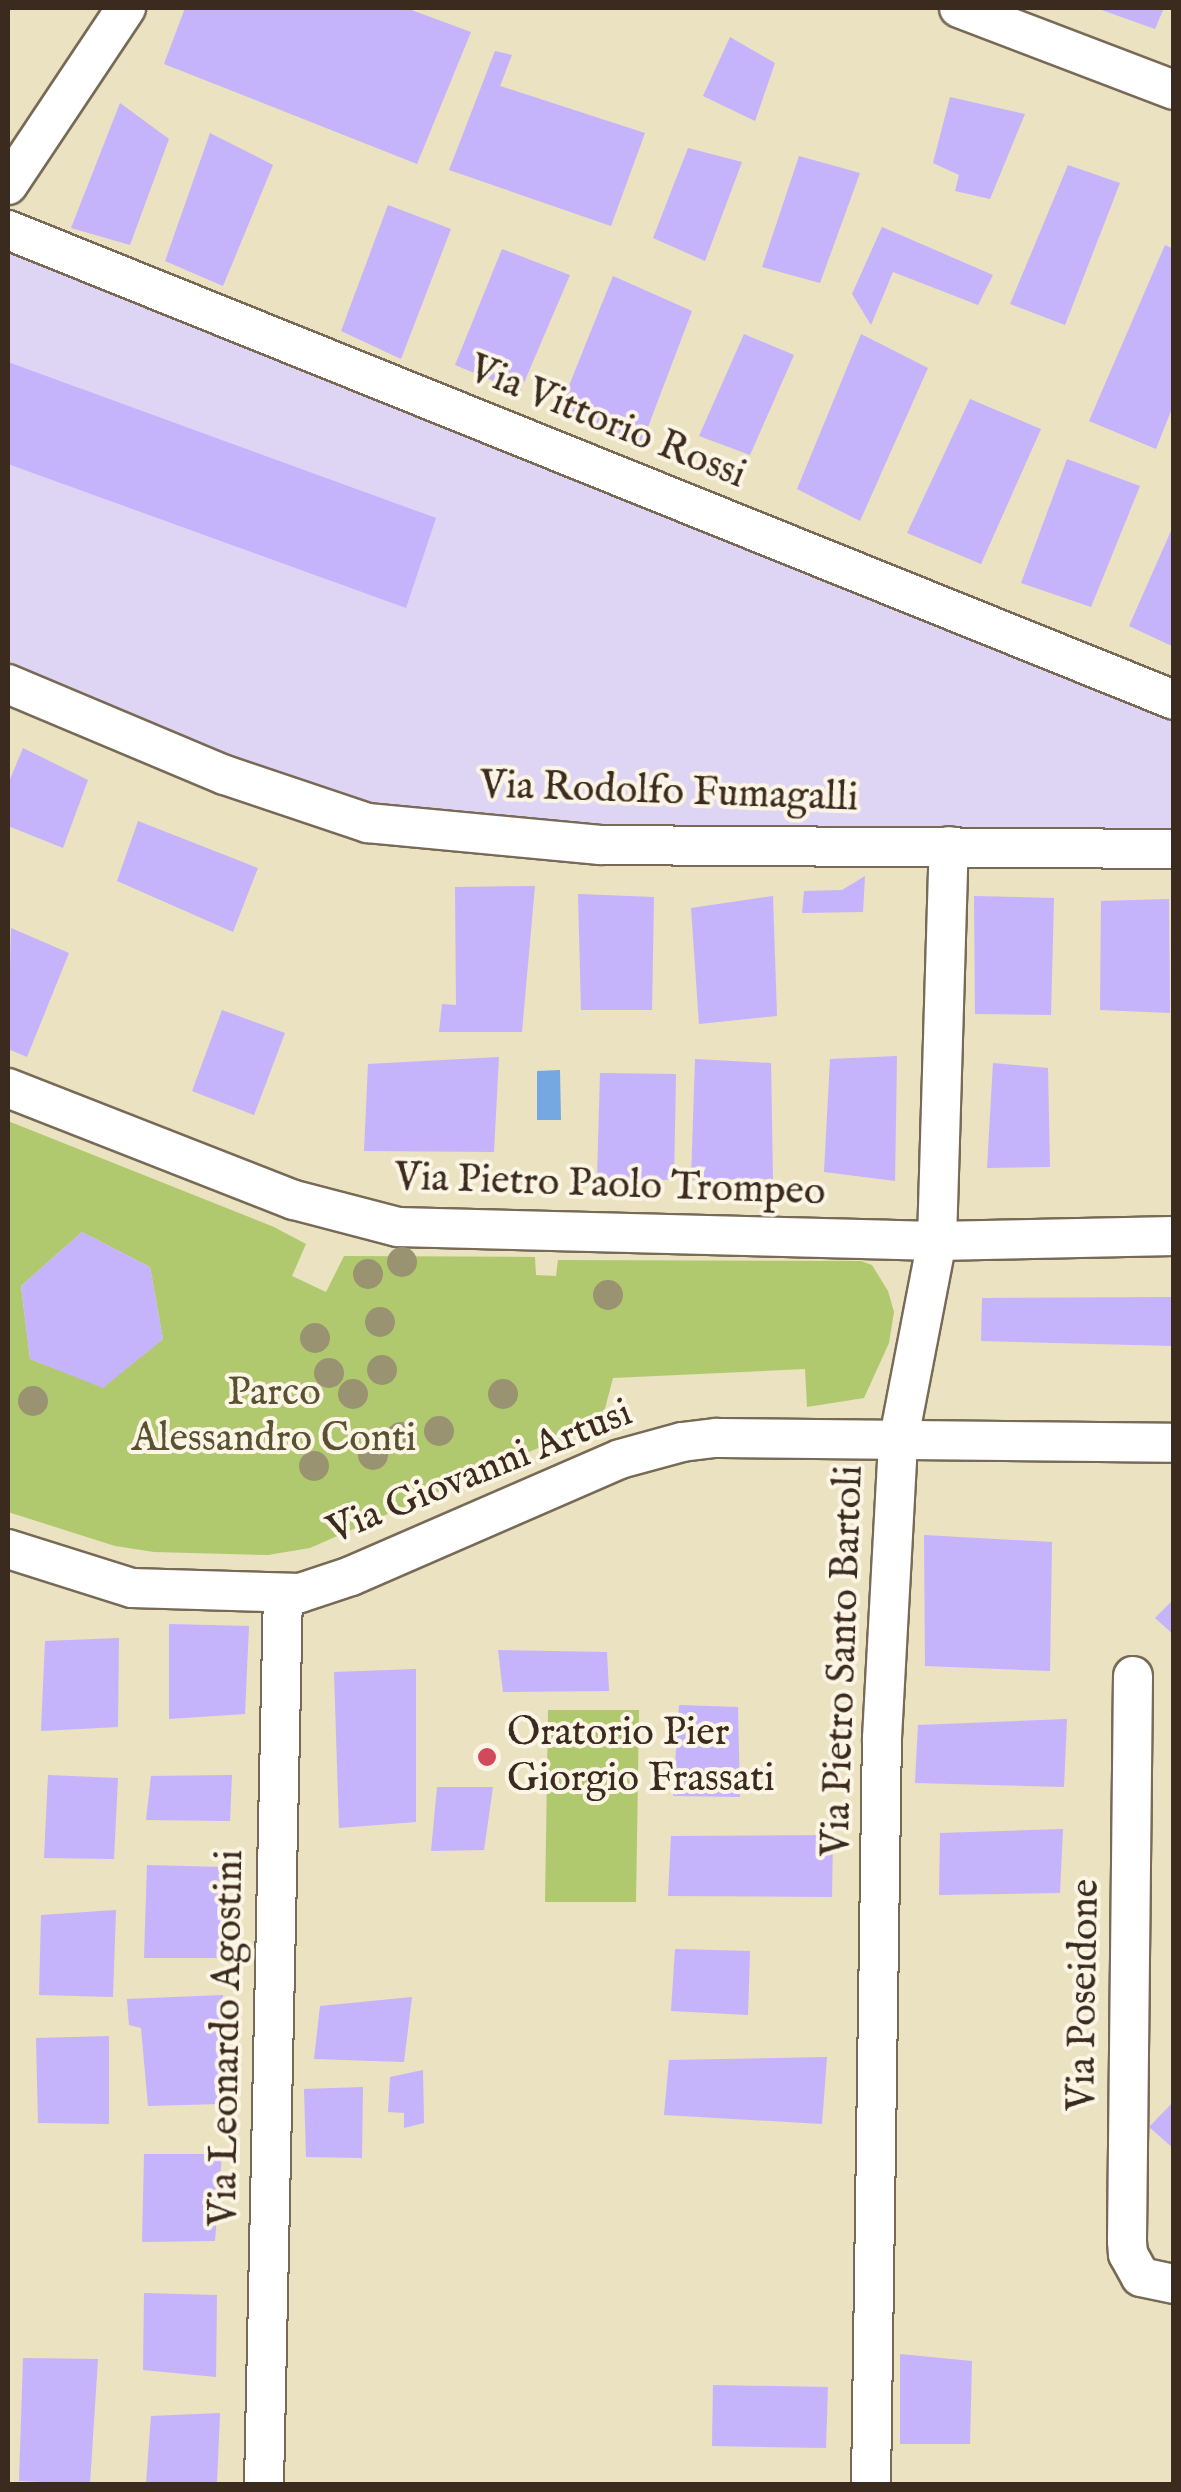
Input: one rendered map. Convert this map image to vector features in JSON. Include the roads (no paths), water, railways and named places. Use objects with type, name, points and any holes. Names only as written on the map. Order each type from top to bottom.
[{"type":"street","points":[[8,185],[126,8]]},
{"type":"street","points":[[958,8],[1174,90]]},
{"type":"street","name":"Via Vittorio Rossi","points":[[8,230],[1174,700]]},
{"type":"street","name":"Via Rodolfo Fumagalli","points":[[8,684],[225,775],[368,822],[600,844],[1174,848]]},
{"type":"street","name":"Via Pietro Santo Bartoli","points":[[871,2484],[882,1738],[898,1443],[938,1241],[949,846]]},
{"type":"street","name":"Via Pietro Paolo Trompeo","points":[[8,1088],[294,1200],[378,1223],[446,1230],[938,1241],[1174,1236]]},
{"type":"street","name":"Via Giovanni Artusi","points":[[8,1549],[132,1588],[283,1594],[337,1581],[652,1448],[717,1438],[1174,1444]]},
{"type":"street","name":"Via Leonardo Agostini","points":[[264,2484],[283,1594]]},
{"type":"street","name":"Via Poseidone","points":[[1133,1676],[1127,2241],[1128,2254],[1141,2277],[1174,2284]]},
{"type":"water","points":[[560,1070],[561,1120],[537,1120],[537,1071]]},
{"type":"place","name":"Oratorio Pier Giorgio Frassati","points":[[487,1757]]},
{"type":"park label","name":"Parco Alessandro Conti","points":[[274,1417]]}]
